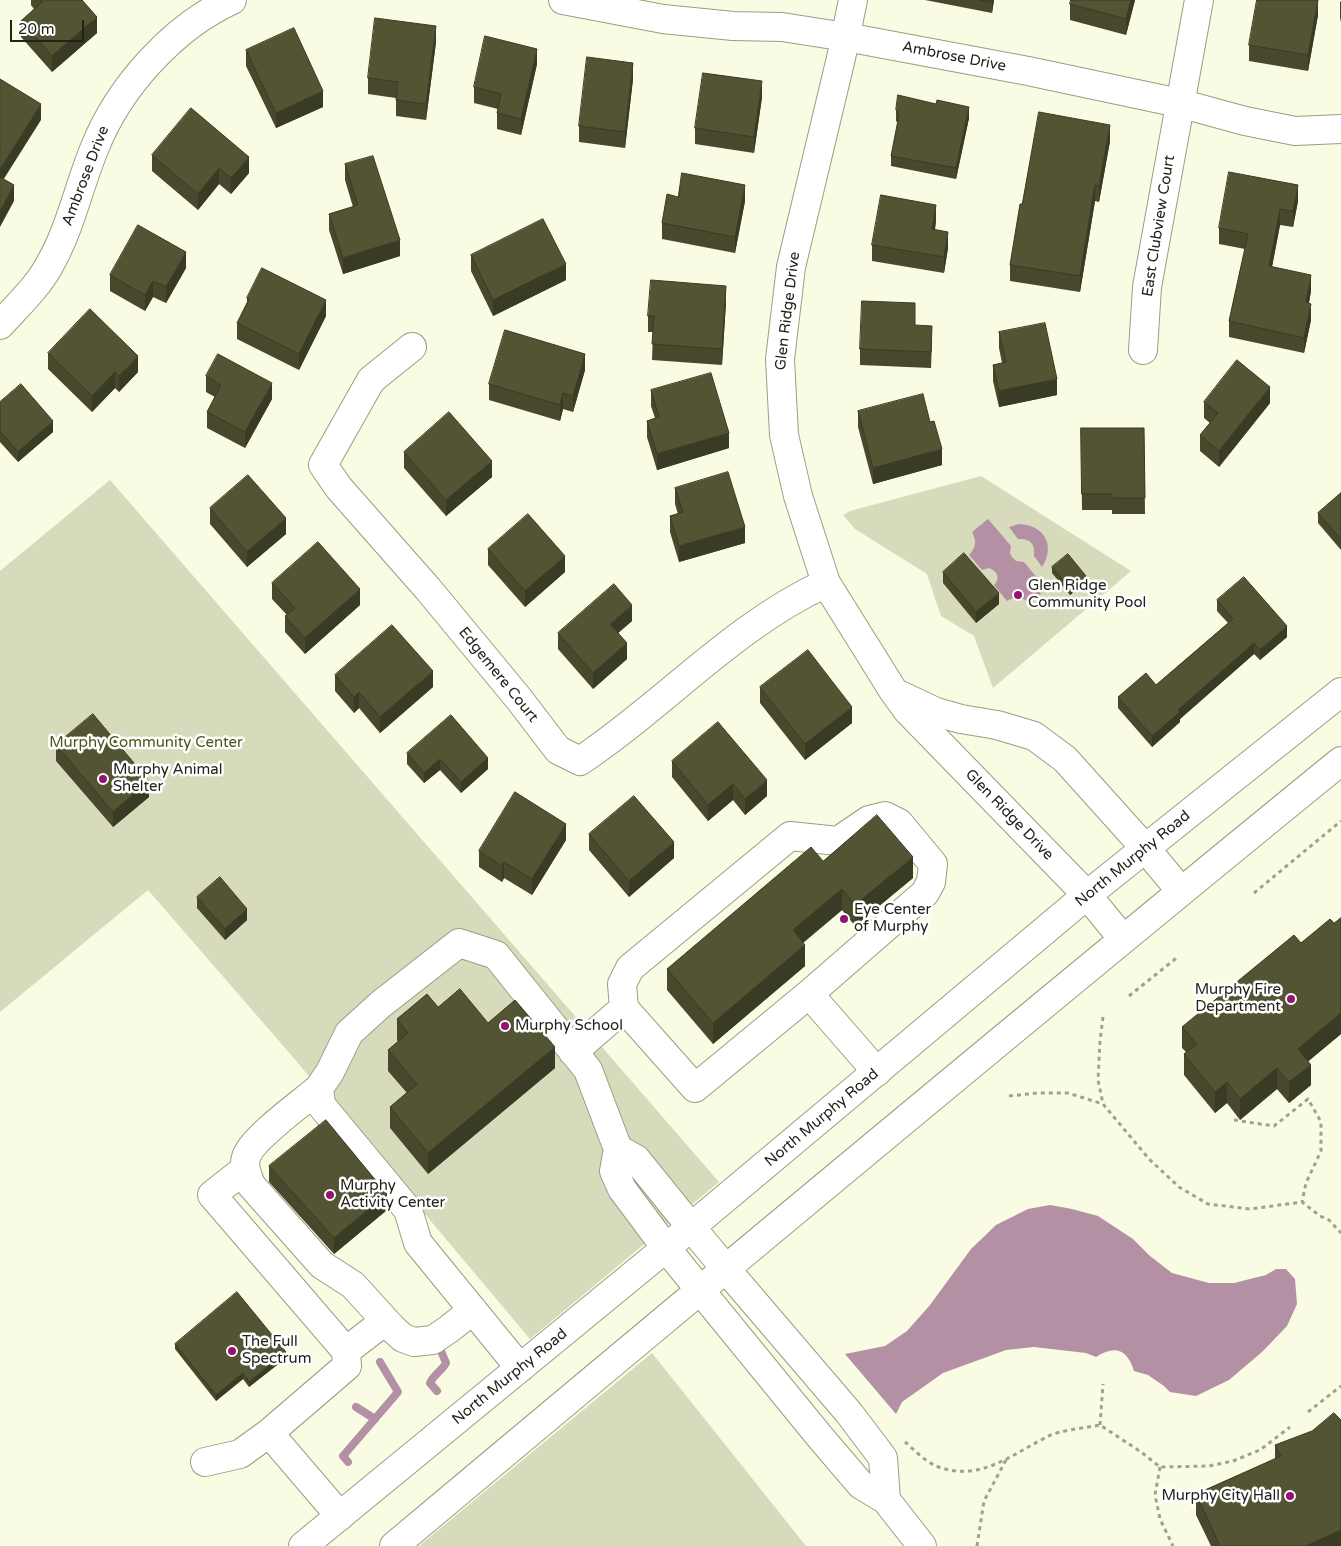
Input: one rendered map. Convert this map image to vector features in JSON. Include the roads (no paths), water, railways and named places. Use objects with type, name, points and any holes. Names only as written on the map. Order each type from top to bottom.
[{"type":"street","name":"Ambrose Drive","points":[[0,325],[39,281],[50,264],[66,229],[95,146],[112,112],[130,85],[173,39],[197,20],[232,0]]},
{"type":"street","name":"Ambrose Drive","points":[[563,0],[663,19],[733,26],[782,27],[846,37],[1037,73],[1179,103],[1245,121],[1295,130],[1341,129]]},
{"type":"street","name":"Glen Ridge Drive","points":[[853,0],[846,37],[791,267],[780,359],[784,435],[798,496],[826,583],[907,710],[1087,895],[1123,938]]},
{"type":"street","name":"East Clubview Court","points":[[1143,350],[1147,287],[1199,0]]},
{"type":"street","name":"Edgemere Court","points":[[412,347],[371,380],[323,465],[339,488],[428,589],[519,699],[558,750],[580,760],[606,743],[748,628],[809,590],[826,583]]},
{"type":"street","points":[[894,692],[936,712],[961,719],[997,725],[1034,736],[1065,759],[1181,891]]},
{"type":"street","name":"North Murphy Road","points":[[303,1546],[691,1228],[1087,895],[1341,692]]},
{"type":"street","points":[[394,1546],[1123,938],[1341,762]]},
{"type":"street","points":[[885,816],[899,823],[933,864],[931,882],[925,894],[809,994],[695,1088],[624,1008],[622,984],[630,968],[790,836],[838,841],[869,820],[885,816]]},
{"type":"street","points":[[473,1310],[433,1340],[414,1342],[403,1338],[353,1285],[322,1265],[251,1185],[245,1169],[246,1156],[256,1141],[319,1088],[330,1072],[349,1033],[381,1004],[459,943],[496,955],[588,1070],[618,1149],[614,1171],[622,1189],[666,1248],[820,1437],[861,1485],[886,1500],[922,1546]]},
{"type":"street","points":[[809,994],[877,1072]]},
{"type":"street","points":[[573,1052],[624,1008]]},
{"type":"street","points":[[319,1088],[321,1105],[408,1210],[418,1243],[520,1368]]},
{"type":"street","points":[[618,1149],[636,1160],[691,1228],[850,1413],[883,1458],[886,1500]]},
{"type":"street","points":[[205,1462],[240,1454],[269,1433],[347,1366],[346,1351],[212,1195],[245,1169]]},
{"type":"street","points":[[346,1351],[385,1321]]},
{"type":"street","points":[[269,1433],[340,1516]]},
{"type":"waterway","points":[[437,1391],[430,1383],[446,1363],[441,1351]]},
{"type":"waterway","points":[[348,1462],[343,1456],[398,1392],[380,1362]]},
{"type":"waterway","points":[[356,1407],[375,1419]]},
{"type":"place","name":"Glen Ridge Community Pool","points":[[1018,595]]},
{"type":"place","name":"Murphy Animal Shelter","points":[[103,779]]},
{"type":"place","name":"Eye Center of Murphy","points":[[844,919]]},
{"type":"place","name":"Murphy Fire Department","points":[[1291,999]]},
{"type":"place","name":"Murphy School","points":[[505,1026]]},
{"type":"place","name":"Murphy Activity Center","points":[[330,1195]]},
{"type":"place","name":"The Full Spectrum","points":[[232,1351]]},
{"type":"place","name":"Murphy City Hall","points":[[1290,1496]]},
{"type":"park label","name":"Murphy Community Center","points":[[146,743]]}]
